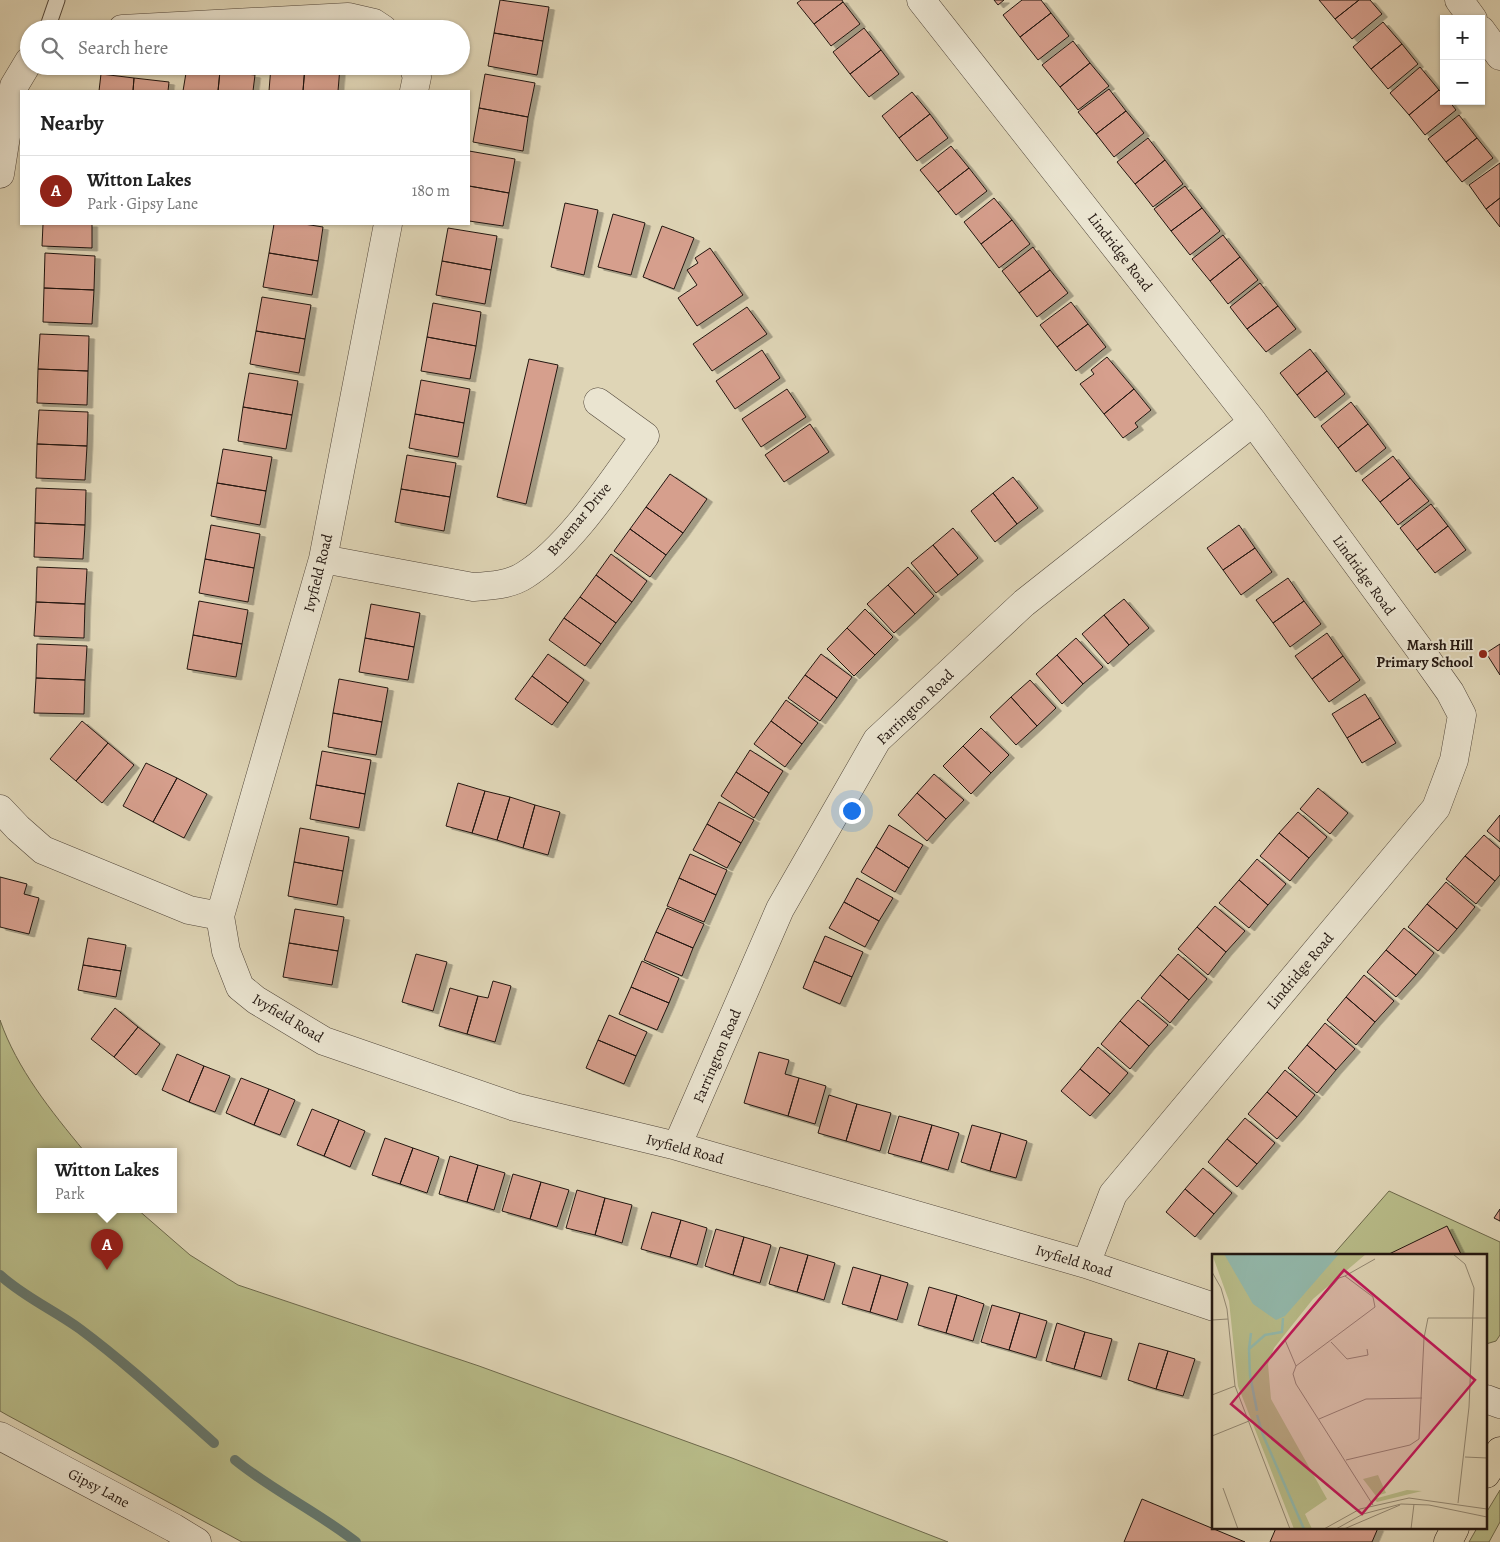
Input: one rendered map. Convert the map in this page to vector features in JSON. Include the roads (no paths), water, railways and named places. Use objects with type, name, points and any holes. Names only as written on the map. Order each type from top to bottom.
[{"type":"main road","points":[[1488,1471],[1500,1451]]},
{"type":"main road","points":[[1448,1542],[1454,1530]]},
{"type":"street","name":"Lindridge Road","points":[[921,0],[1254,422],[1450,692],[1462,715],[1454,760],[1436,808],[1113,1194],[1086,1264]]},
{"type":"street","points":[[1459,0],[1470,15]]},
{"type":"street","points":[[292,20],[348,17],[361,20]]},
{"type":"street","points":[[1485,35],[1500,56]]},
{"type":"street","points":[[0,174],[14,86],[21,75]]},
{"type":"street","points":[[414,90],[416,75]]},
{"type":"street","name":"Ivyfield Road","points":[[388,225],[323,559],[220,916],[226,951],[240,988],[256,1000],[324,1041],[515,1107],[678,1146],[1086,1264],[1212,1306]]},
{"type":"street","name":"Braemar Drive","points":[[323,559],[473,587],[496,586],[524,576],[552,554],[585,517],[645,436],[598,402]]},
{"type":"street","name":"Farrington Road","points":[[678,1146],[780,909],[878,740],[1024,603],[1254,422]]},
{"type":"street","points":[[0,809],[43,850],[189,910],[220,916]]},
{"type":"street","points":[[1488,1400],[1500,1404]]},
{"type":"street","name":"Gipsy Lane","points":[[0,1436],[197,1542]]},
{"type":"lane","points":[[49,20],[57,0]]},
{"type":"waterway","points":[[0,1275],[19,1290],[70,1322],[115,1356],[214,1443]]},
{"type":"waterway","points":[[235,1460],[356,1542]]},
{"type":"place","name":"Marsh Hill Primary School","points":[[1483,654]]},
{"type":"place","name":"Witton Lakes","points":[[107,1270]]}]
